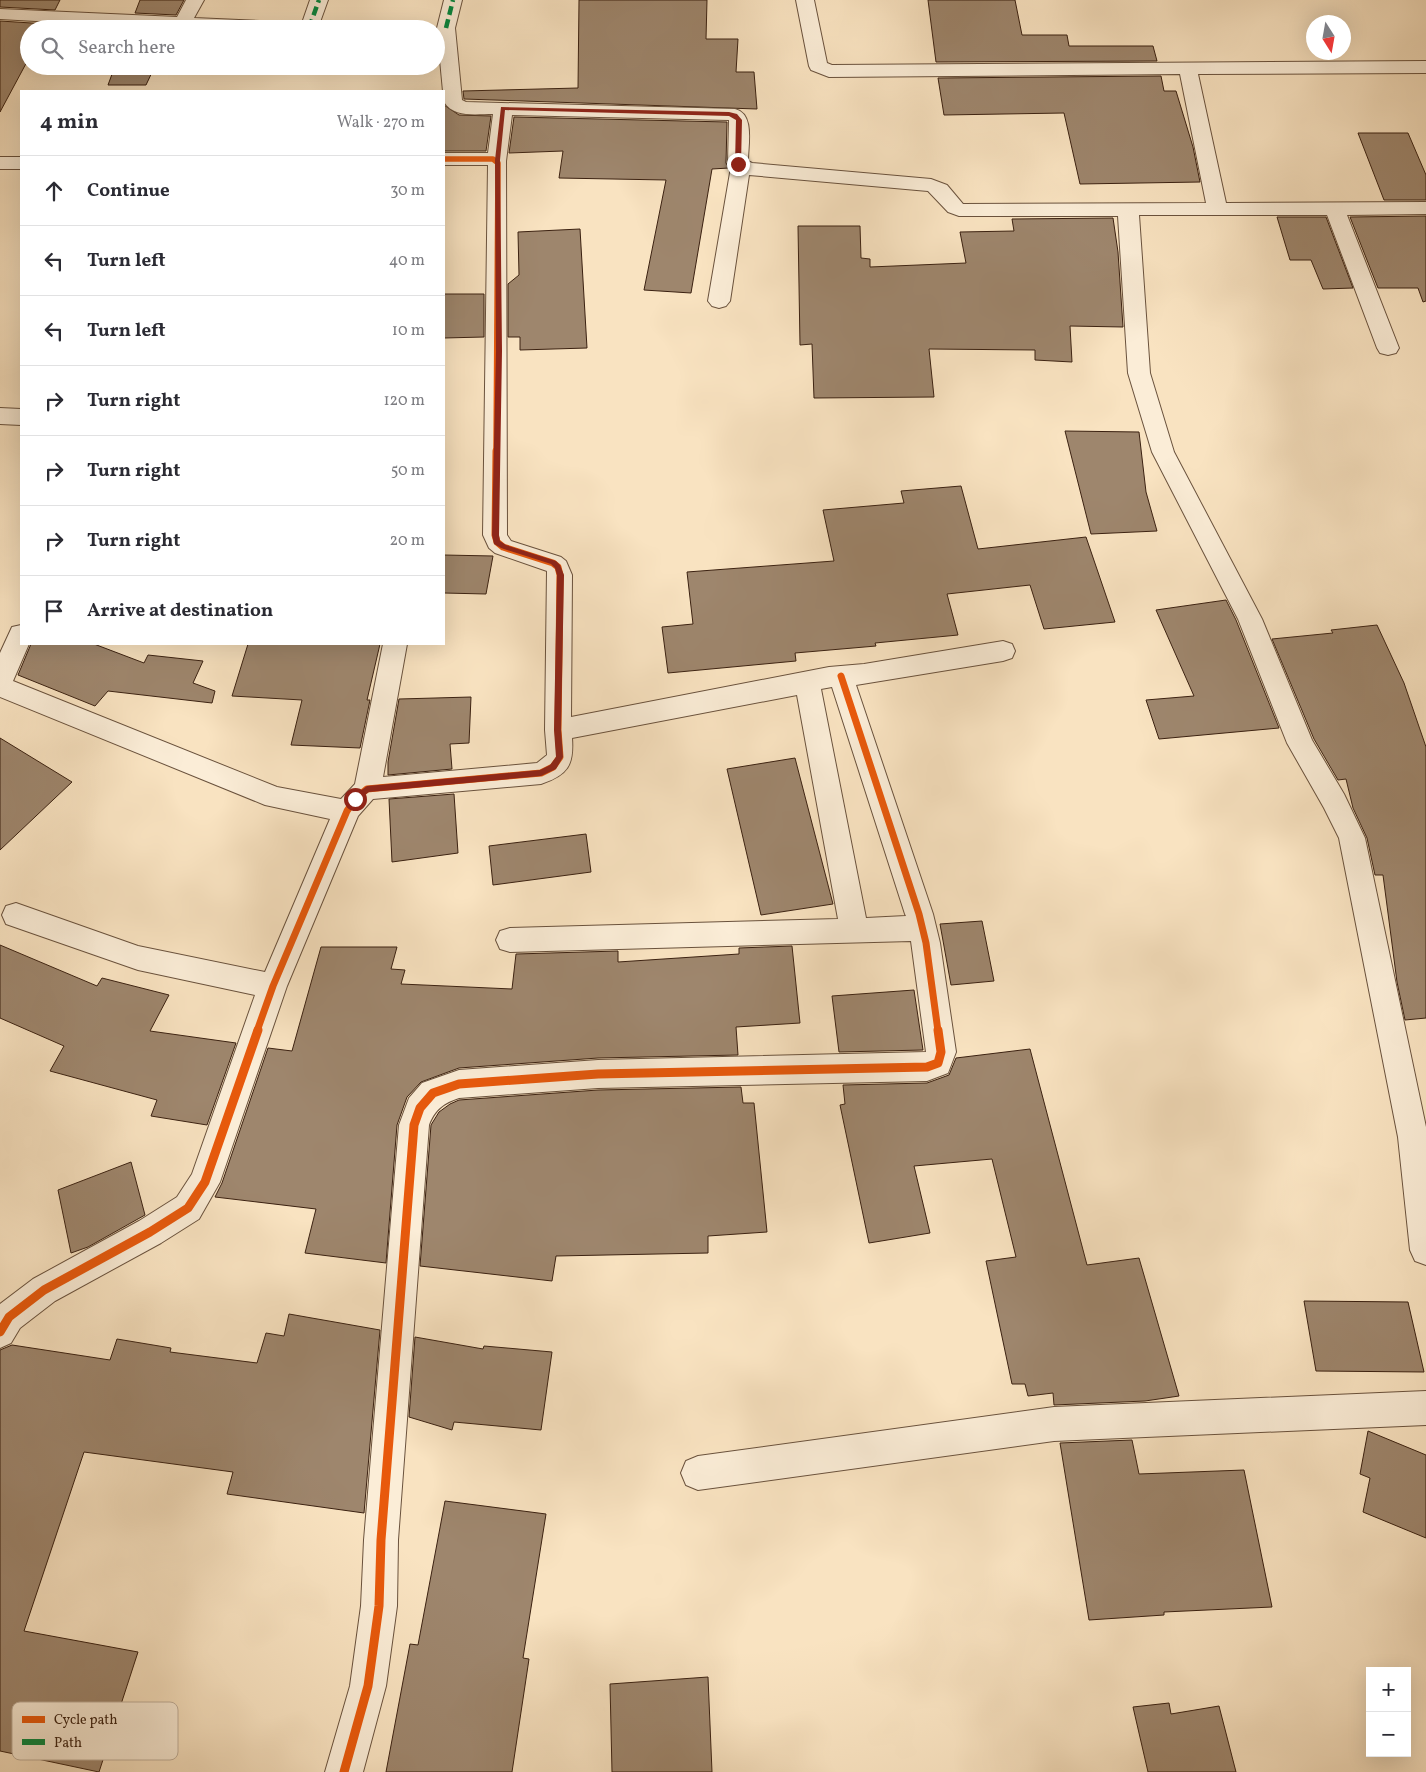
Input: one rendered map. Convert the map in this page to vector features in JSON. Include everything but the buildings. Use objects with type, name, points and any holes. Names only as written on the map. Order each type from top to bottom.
[{"type":"street","points":[[184,20],[195,0]]},
{"type":"street","points":[[312,20],[320,0]]},
{"type":"street","points":[[453,0],[446,28],[454,102],[462,108],[735,115],[739,120],[738,164],[741,167],[719,301]]},
{"type":"street","points":[[805,0],[818,66],[824,70],[1426,68]]},
{"type":"street","points":[[0,14],[109,20]]},
{"type":"street","points":[[1188,70],[1216,207]]},
{"type":"street","points":[[0,1332],[9,1317],[44,1290],[150,1232],[188,1208],[205,1182],[274,986],[347,811],[355,799],[367,789],[541,773],[553,767],[560,757],[558,730],[560,575],[558,566],[503,546],[497,542],[496,535],[499,351],[498,160],[503,109]]},
{"type":"street","points":[[445,159],[498,160]]},
{"type":"street","points":[[0,163],[20,163]]},
{"type":"street","points":[[741,167],[931,185],[942,190],[953,206],[959,210],[1216,207],[1426,208]]},
{"type":"street","points":[[1128,208],[1139,373],[1163,452],[1252,625],[1300,743],[1335,802],[1352,838],[1413,1136],[1426,1250]]},
{"type":"street","points":[[1334,208],[1388,348]]},
{"type":"street","points":[[0,416],[20,417]]},
{"type":"street","points":[[0,681],[20,636]]},
{"type":"street","points":[[367,789],[394,645]]},
{"type":"street","points":[[558,730],[841,676],[1002,651]]},
{"type":"street","points":[[344,1772],[368,1686],[379,1606],[381,1540],[414,1125],[420,1108],[433,1093],[459,1084],[598,1074],[927,1067],[938,1063],[941,1052],[922,928],[841,676]]},
{"type":"street","points":[[807,683],[854,930]]},
{"type":"street","points":[[0,686],[274,797],[347,811]]},
{"type":"street","points":[[16,915],[138,958],[274,986]]},
{"type":"street","points":[[510,940],[922,928]]},
{"type":"street","points":[[698,1473],[1054,1424],[1426,1408]]},
{"type":"marked path","points":[[312,20],[319,0]]},
{"type":"marked path","points":[[446,28],[453,0]]},
{"type":"cycle path","points":[[0,1332],[9,1317],[44,1290],[150,1232],[188,1208],[205,1182],[273,986],[347,811],[355,799],[367,789],[541,773],[553,767],[560,757],[558,730],[560,575],[558,567],[553,563],[503,547],[497,542],[495,535],[498,163],[493,159],[445,159]]},
{"type":"cycle path","points":[[344,1772],[368,1686],[379,1606],[381,1540],[414,1125],[420,1108],[433,1093],[459,1084],[598,1074],[927,1067],[938,1063],[941,1052],[926,943],[919,914],[841,676]]},
{"type":"route","points":[[355,799],[367,789],[541,773],[553,767],[560,757],[558,730],[560,575],[558,566],[503,546],[497,542],[496,535],[499,351],[498,160],[503,109],[735,115],[739,120],[738,164]]}]
